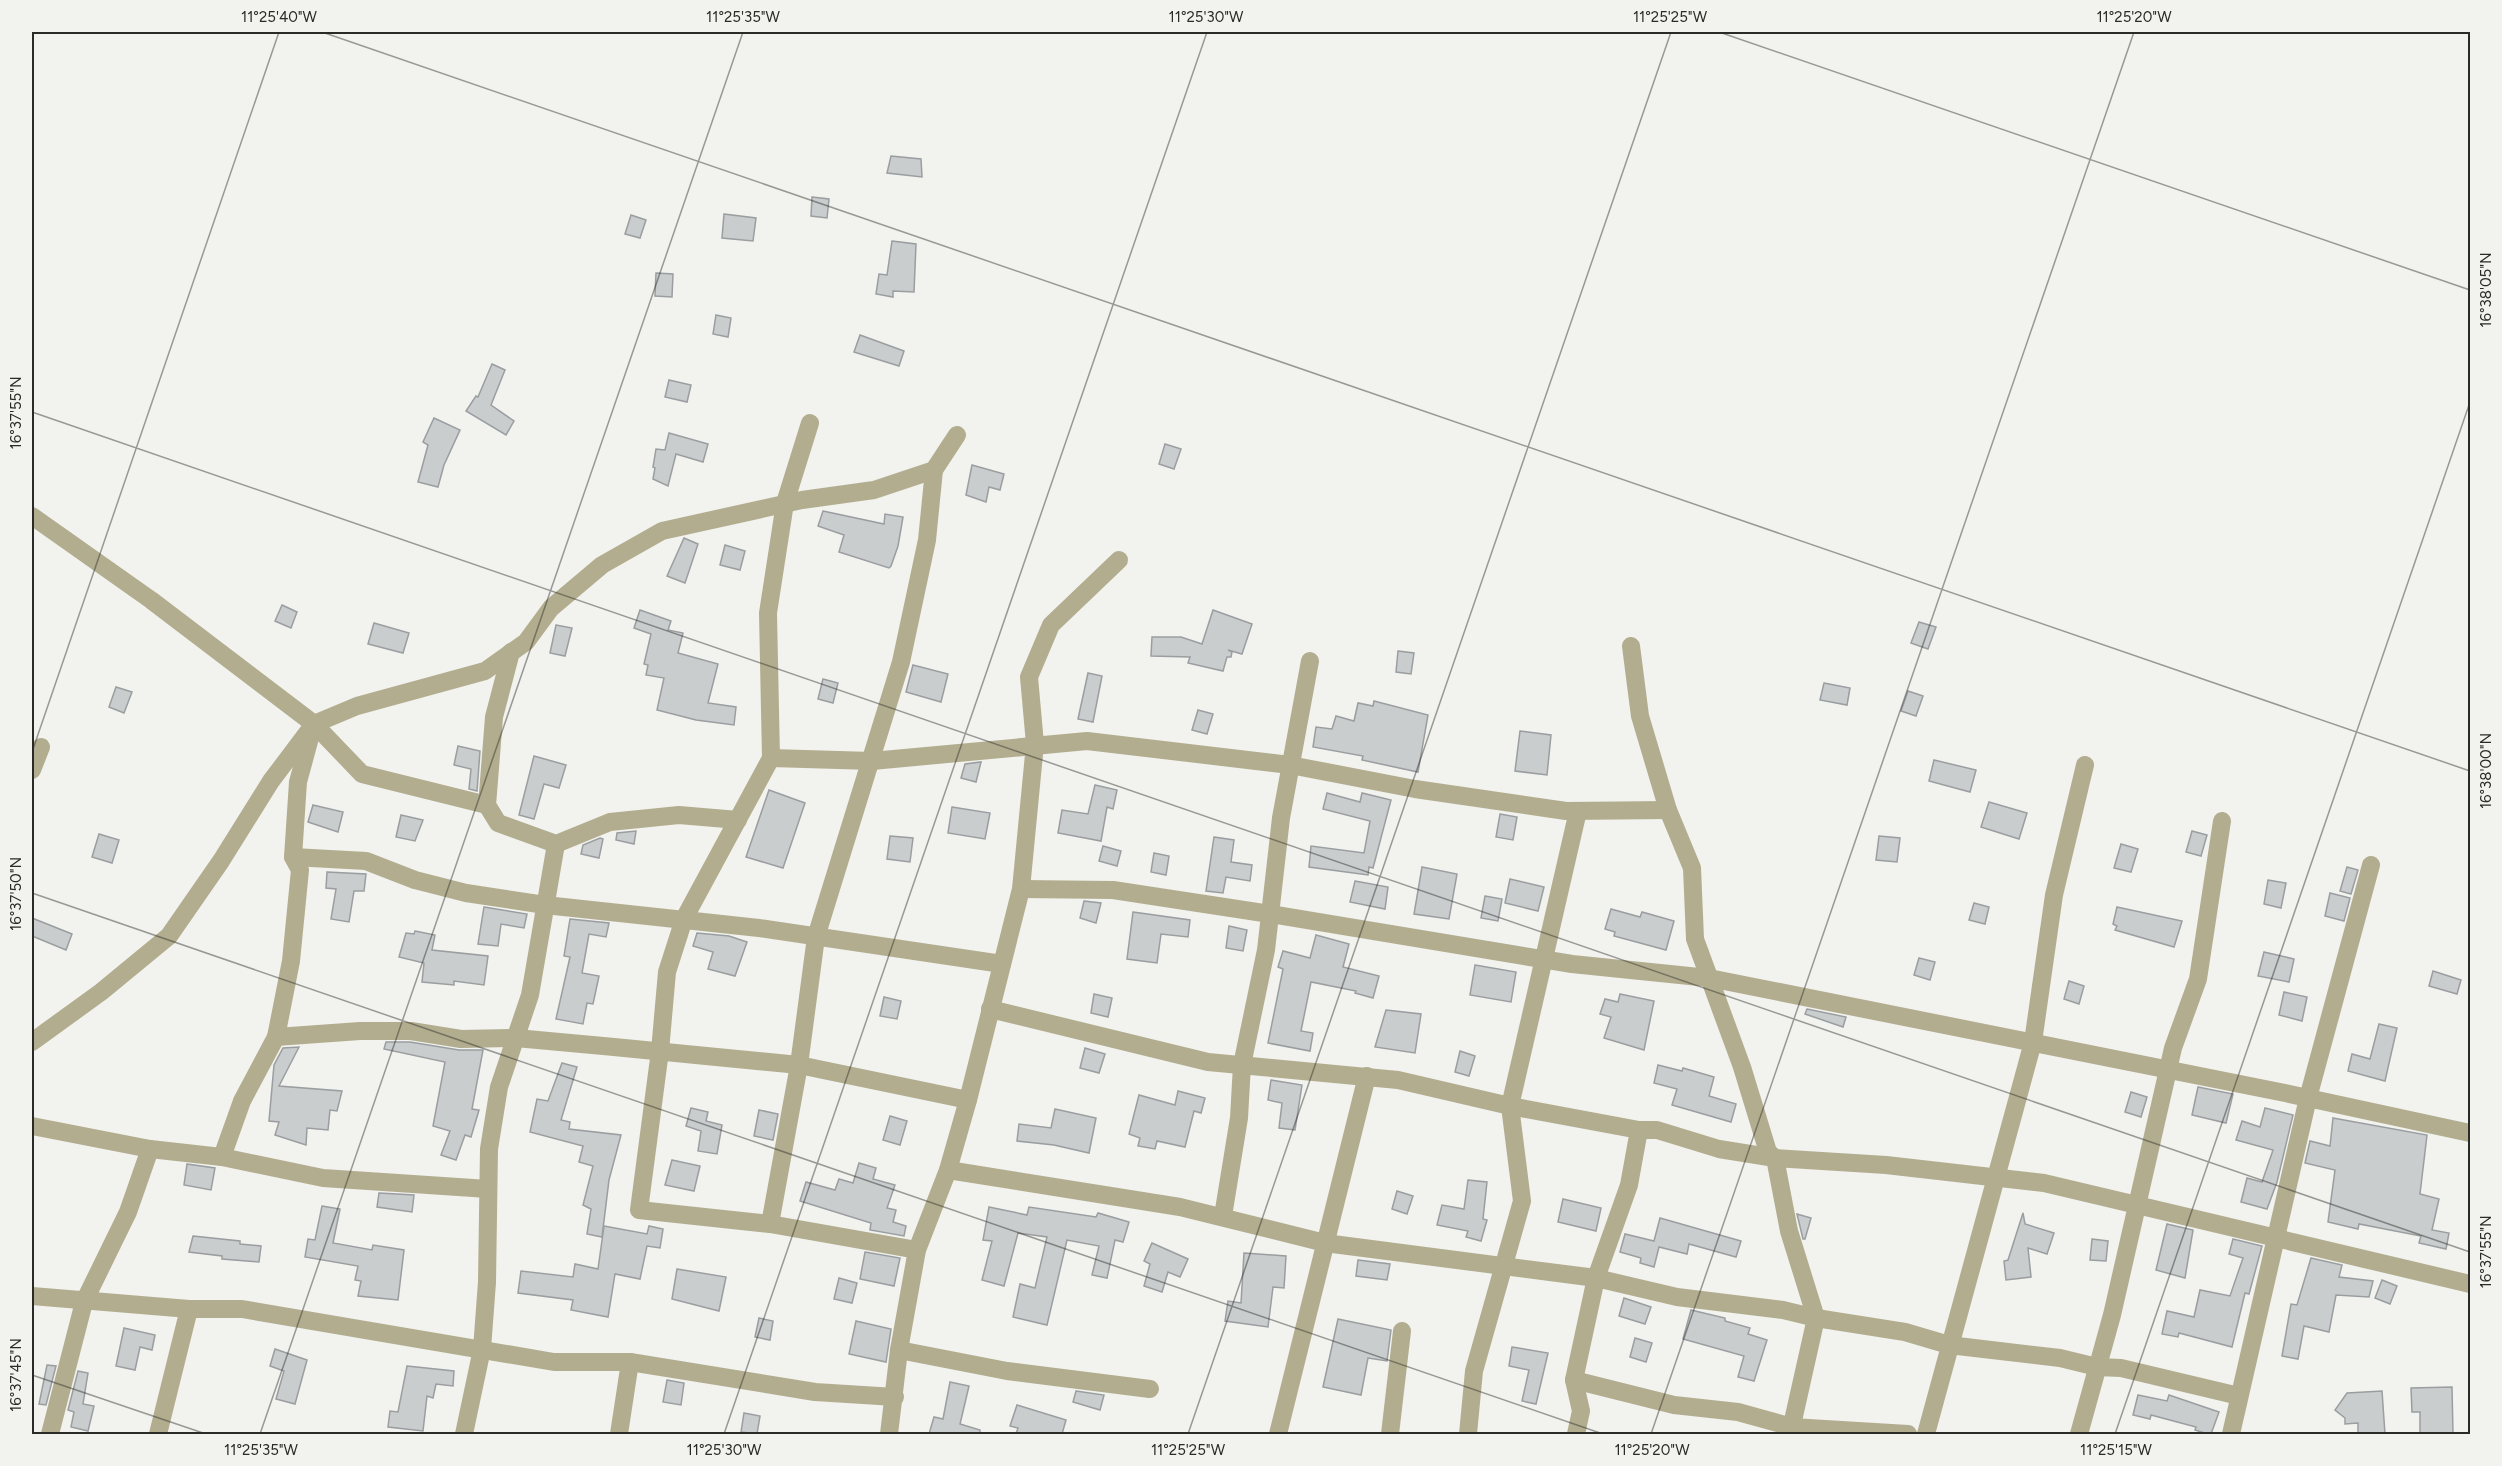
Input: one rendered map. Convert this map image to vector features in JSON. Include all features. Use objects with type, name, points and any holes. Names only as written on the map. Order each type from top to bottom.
[{"type":"street","points":[[810,423],[785,503],[768,613],[771,758],[684,919],[667,972],[660,1051],[639,1210],[770,1224],[917,1250]]},
{"type":"street","points":[[770,1224],[799,1065],[816,937],[901,662],[927,540],[934,470],[957,435]]},
{"type":"street","points":[[32,1042],[101,992],[169,936],[221,861],[271,781],[314,724],[357,706],[485,671],[526,642],[551,608],[602,565],[662,531],[785,503],[874,490],[934,470]]},
{"type":"street","points":[[32,516],[151,600],[314,724],[362,774],[487,805]]},
{"type":"street","points":[[889,1434],[899,1350],[917,1250],[948,1170],[1021,889],[1035,744],[1029,676],[1051,625],[1119,560]]},
{"type":"street","points":[[1631,646],[1640,716],[1668,810],[1692,868],[1695,939],[1742,1066],[1767,1152],[1775,1158],[1789,1231],[1816,1318],[1791,1431]]},
{"type":"street","points":[[512,652],[494,717],[487,805],[498,823],[556,844],[610,822],[679,815],[738,820]]},
{"type":"street","points":[[1222,1216],[1239,1118],[1242,1065],[1266,950],[1290,765],[1310,661]]},
{"type":"street","points":[[222,1157],[243,1101],[276,1037],[291,961],[300,870],[293,857],[298,782],[314,724]]},
{"type":"street","points":[[771,758],[872,761],[1035,744],[1087,741],[1290,765],[1415,789],[1578,811],[1668,810]]},
{"type":"street","points":[[32,770],[41,747]]},
{"type":"street","points":[[1926,1434],[2033,1042],[2054,895],[2085,765]]},
{"type":"street","points":[[1468,1434],[1474,1371],[1522,1201],[1509,1106],[1578,811]]},
{"type":"street","points":[[2079,1434],[2137,1204],[2168,1069],[2198,979],[2223,821]]},
{"type":"street","points":[[464,1434],[482,1349],[487,1282],[489,1149],[499,1087],[530,995],[556,844]]},
{"type":"street","points":[[293,857],[366,861],[435,885],[545,905],[684,919],[1002,964]]},
{"type":"street","points":[[2231,1434],[2278,1238],[2308,1098],[2371,865]]},
{"type":"street","points":[[1021,889],[1113,891],[1270,914],[1543,959],[1710,978],[2168,1069],[2470,1133]]},
{"type":"street","points":[[990,1010],[1208,1062],[1398,1080],[1509,1106],[1639,1130],[1657,1130],[1719,1149],[1775,1158],[1886,1165],[2044,1183],[2470,1284]]},
{"type":"street","points":[[276,1037],[360,1031],[411,1031],[461,1039],[516,1038],[660,1051],[799,1065],[968,1100]]},
{"type":"street","points":[[1278,1434],[1367,1076]]},
{"type":"street","points":[[32,1126],[150,1149],[222,1157],[323,1178],[488,1189]]},
{"type":"street","points":[[1576,1434],[1581,1411],[1574,1380],[1596,1278],[1629,1185],[1639,1130]]},
{"type":"street","points":[[50,1434],[84,1302],[128,1212],[150,1149]]},
{"type":"street","points":[[948,1170],[1222,1216],[1325,1243],[1596,1278],[1677,1297],[1783,1310],[1816,1318],[1905,1332],[1949,1345],[2060,1358],[2097,1367],[2121,1368],[2239,1396]]},
{"type":"street","points":[[32,1296],[189,1309],[242,1309],[554,1362],[630,1362],[815,1392],[895,1397]]},
{"type":"street","points":[[158,1434],[189,1309]]},
{"type":"street","points":[[1390,1434],[1402,1331]]},
{"type":"street","points":[[899,1350],[1007,1371],[1150,1389]]},
{"type":"street","points":[[619,1434],[630,1362]]},
{"type":"street","points":[[1574,1380],[1674,1405],[1738,1412],[1791,1431],[1908,1434]]},
{"type":"building","points":[[891,156],[921,159],[922,177],[887,173]]},
{"type":"building","points":[[812,197],[829,199],[827,218],[811,216]]},
{"type":"building","points":[[724,214],[756,218],[753,241],[722,238]]},
{"type":"building","points":[[631,215],[646,220],[640,238],[625,234]]},
{"type":"building","points":[[892,241],[916,244],[914,292],[893,291],[893,297],[876,294],[879,274],[887,275]]},
{"type":"building","points":[[656,273],[673,274],[672,297],[655,296]]},
{"type":"building","points":[[716,315],[731,318],[728,337],[713,334]]},
{"type":"building","points":[[860,335],[904,351],[899,366],[854,352]]},
{"type":"building","points":[[492,364],[505,370],[491,405],[514,421],[506,435],[466,411],[476,396],[478,397]]},
{"type":"building","points":[[669,380],[691,385],[687,402],[665,397]]},
{"type":"building","points":[[434,418],[460,430],[444,465],[438,487],[418,482],[428,445],[423,442]]},
{"type":"building","points":[[669,433],[708,444],[703,462],[676,454],[668,486],[653,479],[655,468],[653,467],[656,449],[665,450]]},
{"type":"building","points":[[1165,444],[1181,449],[1174,469],[1159,464]]},
{"type":"building","points":[[972,465],[1004,474],[1000,490],[989,487],[986,502],[966,495]]},
{"type":"building","points":[[823,511],[884,524],[885,514],[903,517],[898,546],[891,566],[889,568],[839,552],[844,535],[818,526]]},
{"type":"building","points":[[684,538],[698,544],[685,583],[667,576]]},
{"type":"building","points":[[725,545],[745,551],[740,570],[720,565]]},
{"type":"building","points":[[282,605],[297,612],[291,628],[275,621]]},
{"type":"building","points":[[640,610],[671,621],[668,630],[683,633],[678,653],[718,664],[708,703],[736,707],[734,725],[696,720],[657,710],[664,678],[646,675],[648,665],[644,664],[651,634],[634,628]]},
{"type":"building","points":[[1213,610],[1252,624],[1242,654],[1228,650],[1232,652],[1231,657],[1227,657],[1223,671],[1188,663],[1190,657],[1151,656],[1152,637],[1181,637],[1202,644]]},
{"type":"building","points":[[1919,622],[1936,627],[1928,649],[1911,643]]},
{"type":"building","points":[[374,623],[409,633],[403,653],[368,644]]},
{"type":"building","points":[[556,625],[572,628],[565,656],[550,653]]},
{"type":"building","points":[[1398,651],[1414,653],[1411,674],[1396,672]]},
{"type":"building","points":[[913,665],[948,674],[941,702],[906,692]]},
{"type":"building","points":[[1088,673],[1102,676],[1093,722],[1078,719]]},
{"type":"building","points":[[823,679],[838,683],[833,703],[818,699]]},
{"type":"building","points":[[1824,683],[1850,688],[1847,705],[1820,700]]},
{"type":"building","points":[[116,687],[132,692],[124,713],[109,707]]},
{"type":"building","points":[[1908,691],[1923,696],[1916,716],[1901,711]]},
{"type":"building","points":[[1374,701],[1428,715],[1418,772],[1362,760],[1363,756],[1313,747],[1316,727],[1332,729],[1336,716],[1354,721],[1358,703],[1373,706]]},
{"type":"building","points":[[1198,710],[1213,714],[1207,734],[1192,730]]},
{"type":"building","points":[[1520,731],[1551,735],[1547,775],[1515,771]]},
{"type":"building","points":[[458,746],[480,751],[477,791],[469,789],[471,769],[454,765]]},
{"type":"building","points":[[534,756],[566,765],[559,788],[544,784],[534,819],[519,815]]},
{"type":"building","points":[[1934,760],[1976,770],[1970,792],[1929,781]]},
{"type":"building","points":[[981,762],[976,782],[961,778],[965,764]]},
{"type":"building","points":[[1095,785],[1117,790],[1113,809],[1107,807],[1101,841],[1058,833],[1062,810],[1088,814]]},
{"type":"building","points":[[769,790],[805,803],[783,868],[746,857]]},
{"type":"building","points":[[1327,793],[1360,802],[1362,793],[1391,800],[1373,868],[1369,867],[1368,875],[1309,867],[1311,846],[1364,853],[1370,821],[1323,809]]},
{"type":"building","points":[[1989,802],[2027,813],[2019,839],[1981,827]]},
{"type":"building","points":[[313,805],[343,812],[338,832],[308,822]]},
{"type":"building","points":[[952,807],[990,813],[985,839],[948,833]]},
{"type":"building","points":[[1500,814],[1517,817],[1513,840],[1496,837]]},
{"type":"building","points":[[401,815],[423,820],[415,841],[396,837]]},
{"type":"building","points":[[636,831],[634,844],[616,840],[617,833]]},
{"type":"building","points":[[2192,831],[2207,835],[2201,856],[2186,852]]},
{"type":"building","points":[[99,834],[119,840],[112,863],[92,857]]},
{"type":"building","points":[[890,836],[913,838],[910,862],[887,859]]},
{"type":"building","points":[[1879,836],[1900,838],[1897,862],[1876,860]]},
{"type":"building","points":[[1214,837],[1234,840],[1231,862],[1252,865],[1250,881],[1226,877],[1223,893],[1206,891]]},
{"type":"building","points":[[600,838],[603,839],[599,858],[581,854],[583,845]]},
{"type":"building","points":[[2121,844],[2138,849],[2131,872],[2114,868]]},
{"type":"building","points":[[1103,846],[1121,851],[1117,866],[1099,861]]},
{"type":"building","points":[[1154,853],[1169,856],[1166,875],[1151,872]]},
{"type":"building","points":[[1422,867],[1457,874],[1449,919],[1414,914]]},
{"type":"building","points":[[2347,867],[2358,870],[2351,894],[2340,891]]},
{"type":"building","points":[[327,872],[366,874],[364,891],[354,891],[349,922],[331,919],[336,889],[326,888]]},
{"type":"building","points":[[1510,879],[1544,887],[1538,911],[1505,903]]},
{"type":"building","points":[[2268,880],[2286,883],[2281,908],[2264,904]]},
{"type":"building","points":[[1355,881],[1388,887],[1385,909],[1350,902]]},
{"type":"building","points":[[2330,893],[2350,898],[2344,921],[2325,916]]},
{"type":"building","points":[[1485,896],[1502,899],[1498,921],[1481,918]]},
{"type":"building","points":[[1084,901],[1101,903],[1096,923],[1080,918]]},
{"type":"building","points":[[1974,903],[1989,907],[1985,924],[1969,920]]},
{"type":"building","points":[[484,907],[527,914],[524,928],[501,924],[498,946],[478,944]]},
{"type":"building","points":[[2117,907],[2182,921],[2174,947],[2115,930],[2117,926],[2113,924]]},
{"type":"building","points":[[1611,909],[1640,917],[1642,912],[1674,921],[1666,950],[1614,936],[1615,932],[1605,929]]},
{"type":"building","points":[[1133,912],[1190,920],[1188,937],[1161,934],[1157,963],[1127,959]]},
{"type":"building","points":[[32,918],[72,934],[66,950],[32,936]]},
{"type":"building","points":[[570,919],[609,923],[606,937],[589,934],[582,973],[599,976],[593,1004],[587,1003],[583,1024],[556,1019],[570,957],[564,956]]},
{"type":"building","points":[[1229,926],[1247,930],[1243,951],[1226,948]]},
{"type":"building","points":[[415,931],[435,935],[432,950],[488,956],[484,985],[454,981],[454,985],[422,982],[424,963],[399,957],[406,933],[414,934]]},
{"type":"building","points":[[697,933],[729,936],[747,942],[735,976],[708,969],[713,952],[693,946]]},
{"type":"building","points":[[1316,935],[1349,944],[1343,967],[1379,976],[1373,998],[1355,993],[1356,991],[1311,982],[1301,1031],[1313,1033],[1310,1051],[1268,1043],[1283,969],[1278,967],[1283,951],[1310,958]]},
{"type":"building","points":[[2264,952],[2294,959],[2289,982],[2258,976]]},
{"type":"building","points":[[1919,958],[1935,962],[1930,980],[1914,975]]},
{"type":"building","points":[[1475,965],[1516,972],[1511,1002],[1470,995]]},
{"type":"building","points":[[2433,971],[2461,980],[2457,994],[2429,986]]},
{"type":"building","points":[[2069,981],[2084,986],[2079,1004],[2064,999]]},
{"type":"building","points":[[2284,992],[2307,997],[2302,1021],[2279,1015]]},
{"type":"building","points":[[1094,994],[1112,998],[1108,1017],[1091,1013]]},
{"type":"building","points":[[1620,994],[1654,1001],[1644,1050],[1604,1038],[1611,1017],[1600,1014],[1605,999],[1618,1002]]},
{"type":"building","points":[[884,997],[901,1001],[897,1019],[880,1016]]},
{"type":"building","points":[[1807,1009],[1846,1017],[1843,1027],[1805,1014]]},
{"type":"building","points":[[1386,1010],[1421,1014],[1415,1053],[1375,1047]]},
{"type":"building","points":[[2379,1024],[2397,1028],[2385,1081],[2348,1071],[2352,1054],[2370,1059]]},
{"type":"building","points":[[386,1042],[410,1042],[459,1050],[483,1050],[472,1109],[479,1110],[471,1137],[465,1135],[456,1160],[441,1155],[450,1131],[433,1126],[445,1062],[384,1049]]},
{"type":"building","points":[[299,1047],[279,1086],[342,1091],[337,1111],[330,1110],[328,1130],[307,1128],[306,1145],[275,1135],[279,1122],[269,1121],[274,1065],[283,1048]]},
{"type":"building","points":[[1085,1048],[1105,1054],[1099,1073],[1080,1068]]},
{"type":"building","points":[[1460,1051],[1475,1056],[1469,1076],[1455,1072]]},
{"type":"building","points":[[562,1063],[577,1067],[561,1120],[570,1122],[569,1129],[621,1135],[609,1180],[602,1237],[587,1234],[591,1209],[583,1205],[593,1166],[579,1162],[583,1146],[530,1132],[537,1099],[548,1101]]},
{"type":"building","points":[[1658,1065],[1682,1071],[1683,1068],[1714,1077],[1709,1096],[1736,1104],[1731,1122],[1672,1105],[1677,1089],[1654,1083]]},
{"type":"building","points":[[1271,1080],[1302,1085],[1295,1130],[1279,1128],[1282,1103],[1268,1100]]},
{"type":"building","points":[[2198,1087],[2233,1094],[2226,1123],[2192,1115]]},
{"type":"building","points":[[1178,1091],[1205,1098],[1201,1113],[1194,1111],[1185,1147],[1157,1141],[1155,1149],[1138,1146],[1140,1138],[1129,1134],[1139,1095],[1175,1105]]},
{"type":"building","points":[[2131,1092],[2147,1097],[2141,1117],[2125,1112]]},
{"type":"building","points":[[691,1108],[708,1112],[706,1121],[722,1125],[717,1154],[698,1151],[701,1131],[686,1126]]},
{"type":"building","points":[[2265,1108],[2293,1115],[2277,1182],[2267,1209],[2241,1202],[2247,1178],[2262,1182],[2273,1150],[2236,1140],[2242,1121],[2260,1127]]},
{"type":"building","points":[[1055,1109],[1096,1118],[1089,1153],[1054,1145],[1017,1141],[1019,1124],[1051,1128]]},
{"type":"building","points":[[759,1110],[778,1114],[773,1140],[754,1136]]},
{"type":"building","points":[[890,1116],[907,1121],[900,1145],[883,1140]]},
{"type":"building","points":[[2333,1118],[2427,1135],[2420,1194],[2439,1199],[2432,1230],[2449,1233],[2446,1249],[2419,1243],[2421,1236],[2359,1224],[2358,1229],[2328,1222],[2335,1170],[2305,1163],[2310,1141],[2330,1146]]},
{"type":"building","points":[[672,1160],[700,1166],[694,1191],[665,1185]]},
{"type":"building","points":[[859,1163],[876,1168],[873,1179],[895,1185],[887,1208],[896,1210],[893,1222],[906,1226],[904,1236],[870,1230],[871,1223],[800,1201],[806,1182],[835,1190],[839,1179],[853,1183]]},
{"type":"building","points":[[187,1164],[215,1168],[211,1190],[184,1185]]},
{"type":"building","points":[[1468,1180],[1487,1182],[1483,1219],[1487,1220],[1481,1241],[1466,1237],[1468,1231],[1437,1225],[1442,1205],[1464,1209]]},
{"type":"building","points":[[1397,1191],[1413,1196],[1407,1214],[1392,1209]]},
{"type":"building","points":[[379,1193],[414,1195],[412,1212],[377,1207]]},
{"type":"building","points":[[1563,1199],[1601,1208],[1596,1231],[1558,1222]]},
{"type":"building","points":[[322,1206],[340,1209],[333,1243],[372,1250],[373,1245],[404,1250],[398,1300],[358,1296],[361,1281],[355,1280],[358,1266],[305,1257],[308,1239],[315,1240]]},
{"type":"building","points":[[989,1207],[1027,1215],[1029,1207],[1096,1217],[1098,1213],[1129,1222],[1123,1242],[1115,1240],[1107,1278],[1092,1275],[1099,1246],[1067,1240],[1047,1325],[1013,1317],[1020,1284],[1035,1288],[1047,1237],[1018,1233],[1004,1286],[982,1280],[992,1241],[983,1240]]},
{"type":"building","points":[[2023,1213],[2025,1224],[2054,1233],[2047,1254],[2028,1248],[2031,1277],[2006,1280],[2004,1261],[2008,1260]]},
{"type":"building","points":[[1797,1214],[1811,1218],[1805,1239],[1803,1239]]},
{"type":"building","points":[[1660,1218],[1741,1241],[1736,1257],[1689,1244],[1687,1254],[1659,1247],[1654,1267],[1640,1263],[1641,1258],[1620,1252],[1625,1234],[1654,1241]]},
{"type":"building","points":[[2167,1224],[2193,1230],[2185,1278],[2156,1270]]},
{"type":"building","points":[[604,1226],[647,1234],[649,1226],[663,1229],[660,1248],[647,1246],[640,1279],[615,1274],[608,1317],[571,1310],[573,1300],[518,1293],[521,1271],[573,1277],[575,1264],[598,1269]]},
{"type":"building","points":[[193,1236],[240,1241],[240,1244],[261,1246],[259,1262],[222,1259],[222,1256],[189,1252]]},
{"type":"building","points":[[2092,1239],[2108,1241],[2106,1261],[2090,1260]]},
{"type":"building","points":[[2233,1239],[2262,1246],[2249,1294],[2245,1293],[2232,1347],[2179,1333],[2178,1337],[2162,1334],[2167,1311],[2194,1317],[2200,1290],[2230,1296],[2243,1258],[2229,1254]]},
{"type":"building","points":[[1152,1243],[1188,1259],[1180,1277],[1168,1272],[1162,1292],[1144,1286],[1150,1264],[1144,1261]]},
{"type":"building","points":[[865,1252],[900,1258],[894,1286],[860,1279]]},
{"type":"building","points":[[1244,1253],[1286,1256],[1284,1288],[1273,1287],[1268,1327],[1225,1321],[1228,1301],[1241,1303]]},
{"type":"building","points":[[2311,1258],[2342,1265],[2339,1277],[2373,1281],[2369,1297],[2336,1295],[2329,1332],[2304,1326],[2298,1359],[2282,1356],[2291,1304],[2297,1305]]},
{"type":"building","points":[[1358,1260],[1390,1264],[1387,1280],[1356,1276]]},
{"type":"building","points":[[677,1269],[726,1277],[719,1311],[672,1299]]},
{"type":"building","points":[[839,1278],[857,1283],[852,1303],[834,1299]]},
{"type":"building","points":[[2382,1280],[2397,1286],[2390,1304],[2375,1298]]},
{"type":"building","points":[[1624,1298],[1651,1307],[1645,1324],[1619,1316]]},
{"type":"building","points":[[1691,1310],[1725,1318],[1725,1321],[1750,1328],[1748,1334],[1767,1340],[1754,1381],[1738,1377],[1744,1356],[1683,1339]]},
{"type":"building","points":[[759,1318],[773,1321],[770,1340],[755,1337]]},
{"type":"building","points":[[1338,1319],[1391,1330],[1387,1361],[1368,1358],[1361,1395],[1323,1387]]},
{"type":"building","points":[[856,1321],[891,1329],[886,1362],[849,1354]]},
{"type":"building","points":[[124,1328],[155,1335],[152,1350],[140,1347],[135,1370],[116,1366]]},
{"type":"building","points":[[1635,1338],[1652,1343],[1646,1362],[1630,1357]]},
{"type":"building","points":[[1512,1347],[1548,1353],[1536,1404],[1522,1401],[1529,1370],[1509,1366]]},
{"type":"building","points":[[275,1349],[307,1360],[295,1404],[276,1399],[284,1371],[270,1366]]},
{"type":"building","points":[[47,1365],[56,1366],[46,1405],[39,1404]]},
{"type":"building","points":[[407,1366],[454,1371],[453,1386],[436,1384],[433,1398],[427,1396],[423,1431],[388,1427],[390,1411],[398,1412]]},
{"type":"building","points":[[78,1371],[88,1373],[83,1404],[94,1406],[88,1431],[71,1427],[74,1412],[68,1410]]},
{"type":"building","points":[[667,1380],[684,1383],[681,1405],[663,1402]]},
{"type":"building","points":[[950,1382],[969,1386],[960,1424],[980,1430],[980,1434],[929,1434],[934,1417],[943,1419]]},
{"type":"building","points":[[2452,1387],[2453,1434],[2420,1434],[2420,1412],[2412,1412],[2411,1388]]},
{"type":"building","points":[[1076,1391],[1104,1395],[1100,1410],[1073,1402]]},
{"type":"building","points":[[2382,1391],[2385,1434],[2358,1434],[2358,1423],[2345,1424],[2345,1418],[2335,1410],[2347,1393]]},
{"type":"building","points":[[2138,1395],[2167,1401],[2169,1395],[2219,1412],[2211,1434],[2195,1430],[2196,1427],[2151,1415],[2150,1419],[2133,1415]]},
{"type":"building","points":[[1017,1405],[1066,1420],[1062,1434],[1016,1434],[1018,1428],[1010,1426]]},
{"type":"building","points":[[744,1413],[760,1416],[757,1434],[741,1432]]}]
